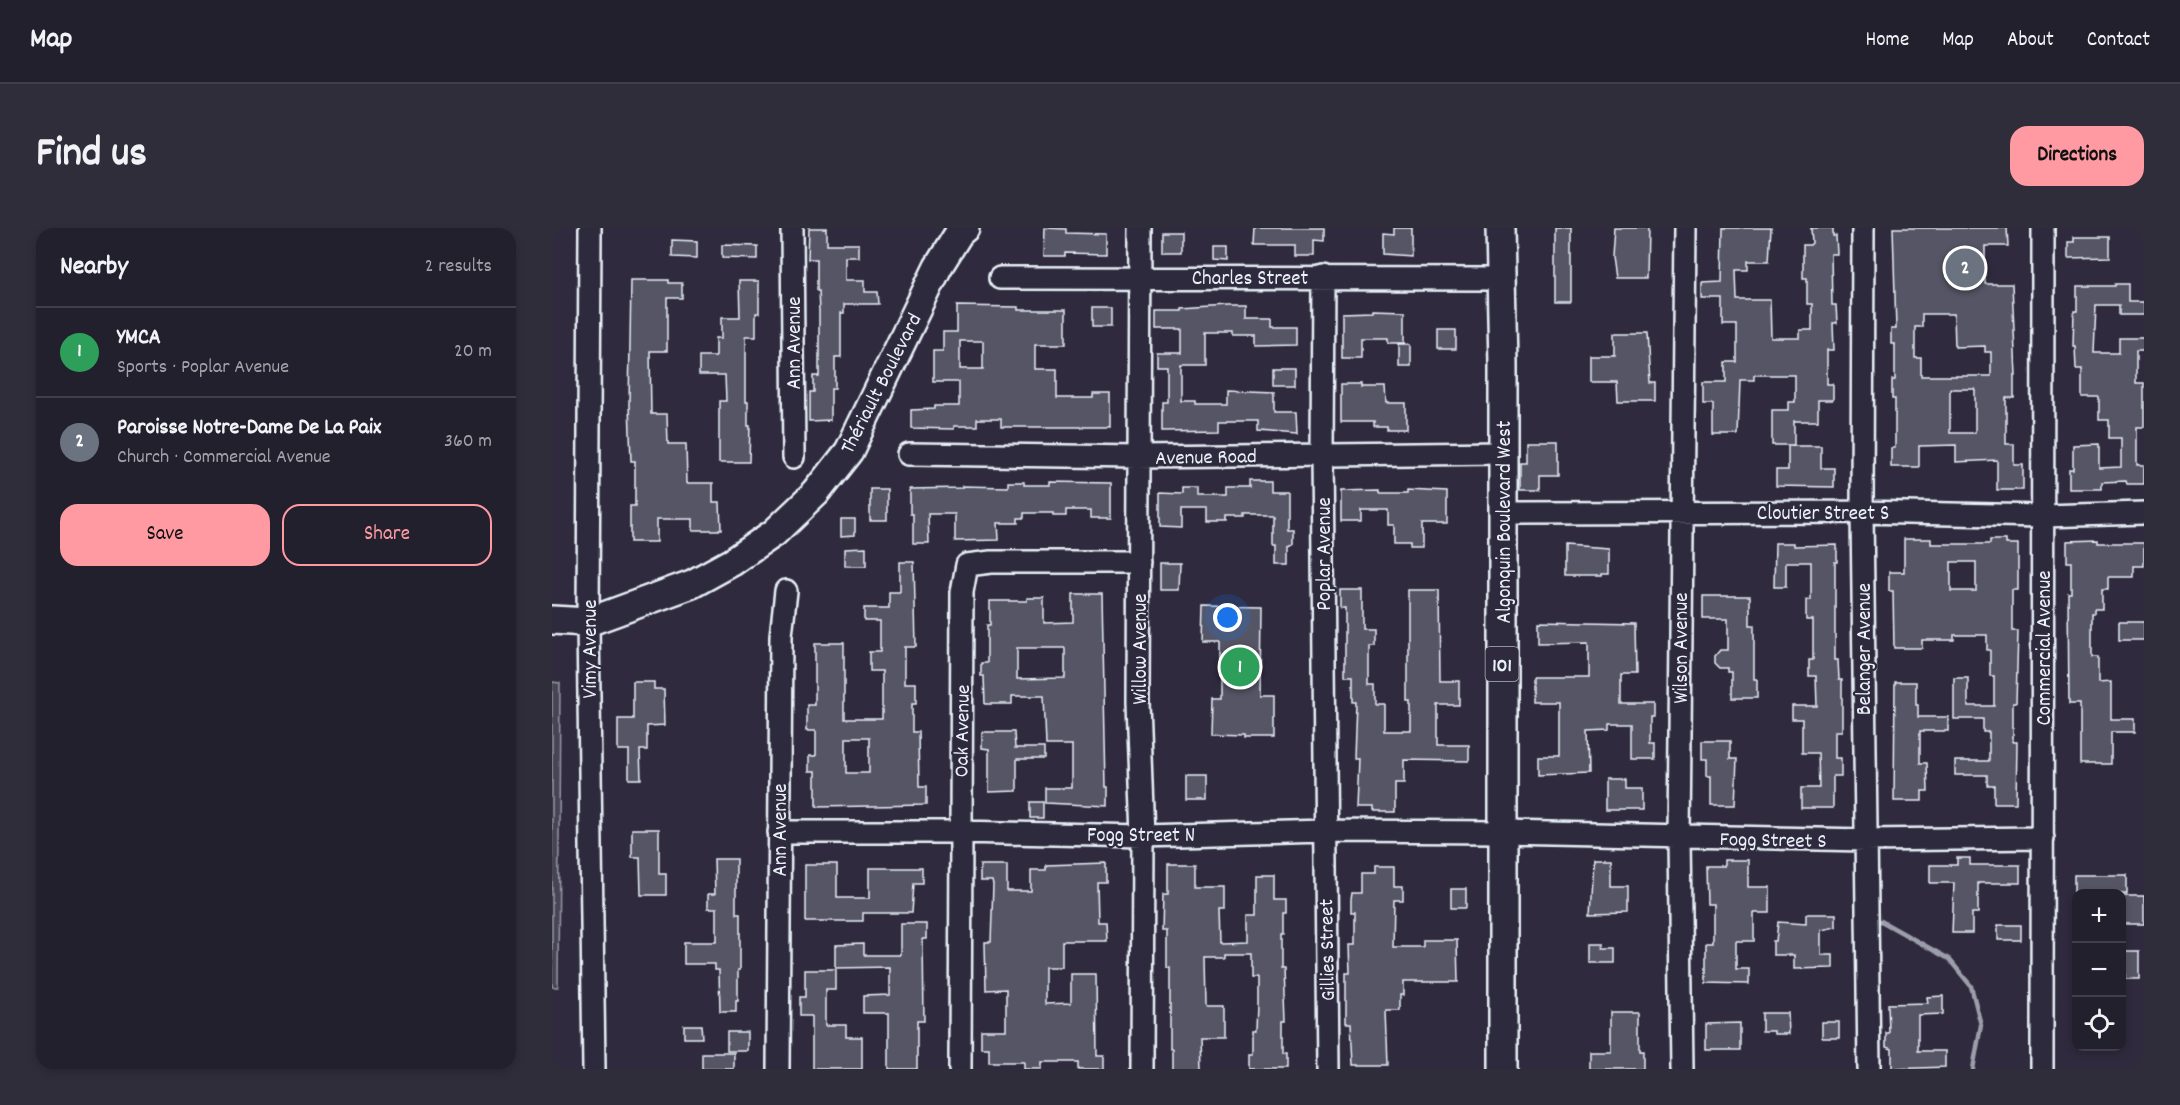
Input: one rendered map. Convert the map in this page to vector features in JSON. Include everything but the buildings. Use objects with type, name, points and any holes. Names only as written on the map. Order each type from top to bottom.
[{"type":"main road","name":"Thériault Boulevard","points":[[552,620],[588,622],[692,584],[732,562],[774,533],[816,493],[849,451],[938,267],[964,228]]},
{"type":"main road","points":[[1486,228],[1500,269]]},
{"type":"main road","name":"Algonquin Boulevard West","points":[[1500,228],[1503,364],[1503,1069]]},
{"type":"street","name":"Vimy Avenue","points":[[590,228],[588,622],[594,1069]]},
{"type":"street","name":"Ann Avenue","points":[[792,228],[794,458]]},
{"type":"street","name":"Willow Avenue","points":[[1140,228],[1138,702],[1143,836],[1142,1069]]},
{"type":"street","name":"Wilson Avenue","points":[[1682,1069],[1679,837],[1684,228]]},
{"type":"street","name":"Belanger Avenue","points":[[1863,228],[1862,512],[1869,1069]]},
{"type":"street","name":"Commercial Avenue","points":[[2042,1069],[2043,228]]},
{"type":"street","name":"Charles Street","points":[[999,278],[1323,277],[1500,269]]},
{"type":"street","name":"Poplar Avenue","points":[[1323,277],[1324,831]]},
{"type":"street","name":"Avenue Road","points":[[909,454],[1138,457],[1503,453]]},
{"type":"street","name":"Cloutier Street S","points":[[1502,513],[1862,512],[2043,516],[2144,513]]},
{"type":"street","name":"Oak Avenue","points":[[960,1069],[963,592],[967,565],[991,562],[1139,562]]},
{"type":"street","name":"Ann Avenue","points":[[778,1069],[781,636],[786,591]]},
{"type":"street","name":"Fogg Street N","points":[[779,832],[960,832],[1143,836],[1324,831],[1503,832]]},
{"type":"street","name":"Gillies Street","points":[[1324,831],[1328,1069]]},
{"type":"street","name":"Fogg Street S","points":[[1503,832],[1865,840],[2043,838]]},
{"type":"shaded area","points":[[552,682],[560,683],[558,987],[552,987]]},
{"type":"waterway","points":[[1881,921],[1949,959],[1971,986],[1981,1025],[1973,1069]]},
{"type":"place","name":"Paroisse Notre-Dame De La Paix","points":[[1965,268]]},
{"type":"place","name":"YMCA","points":[[1240,667]]}]
